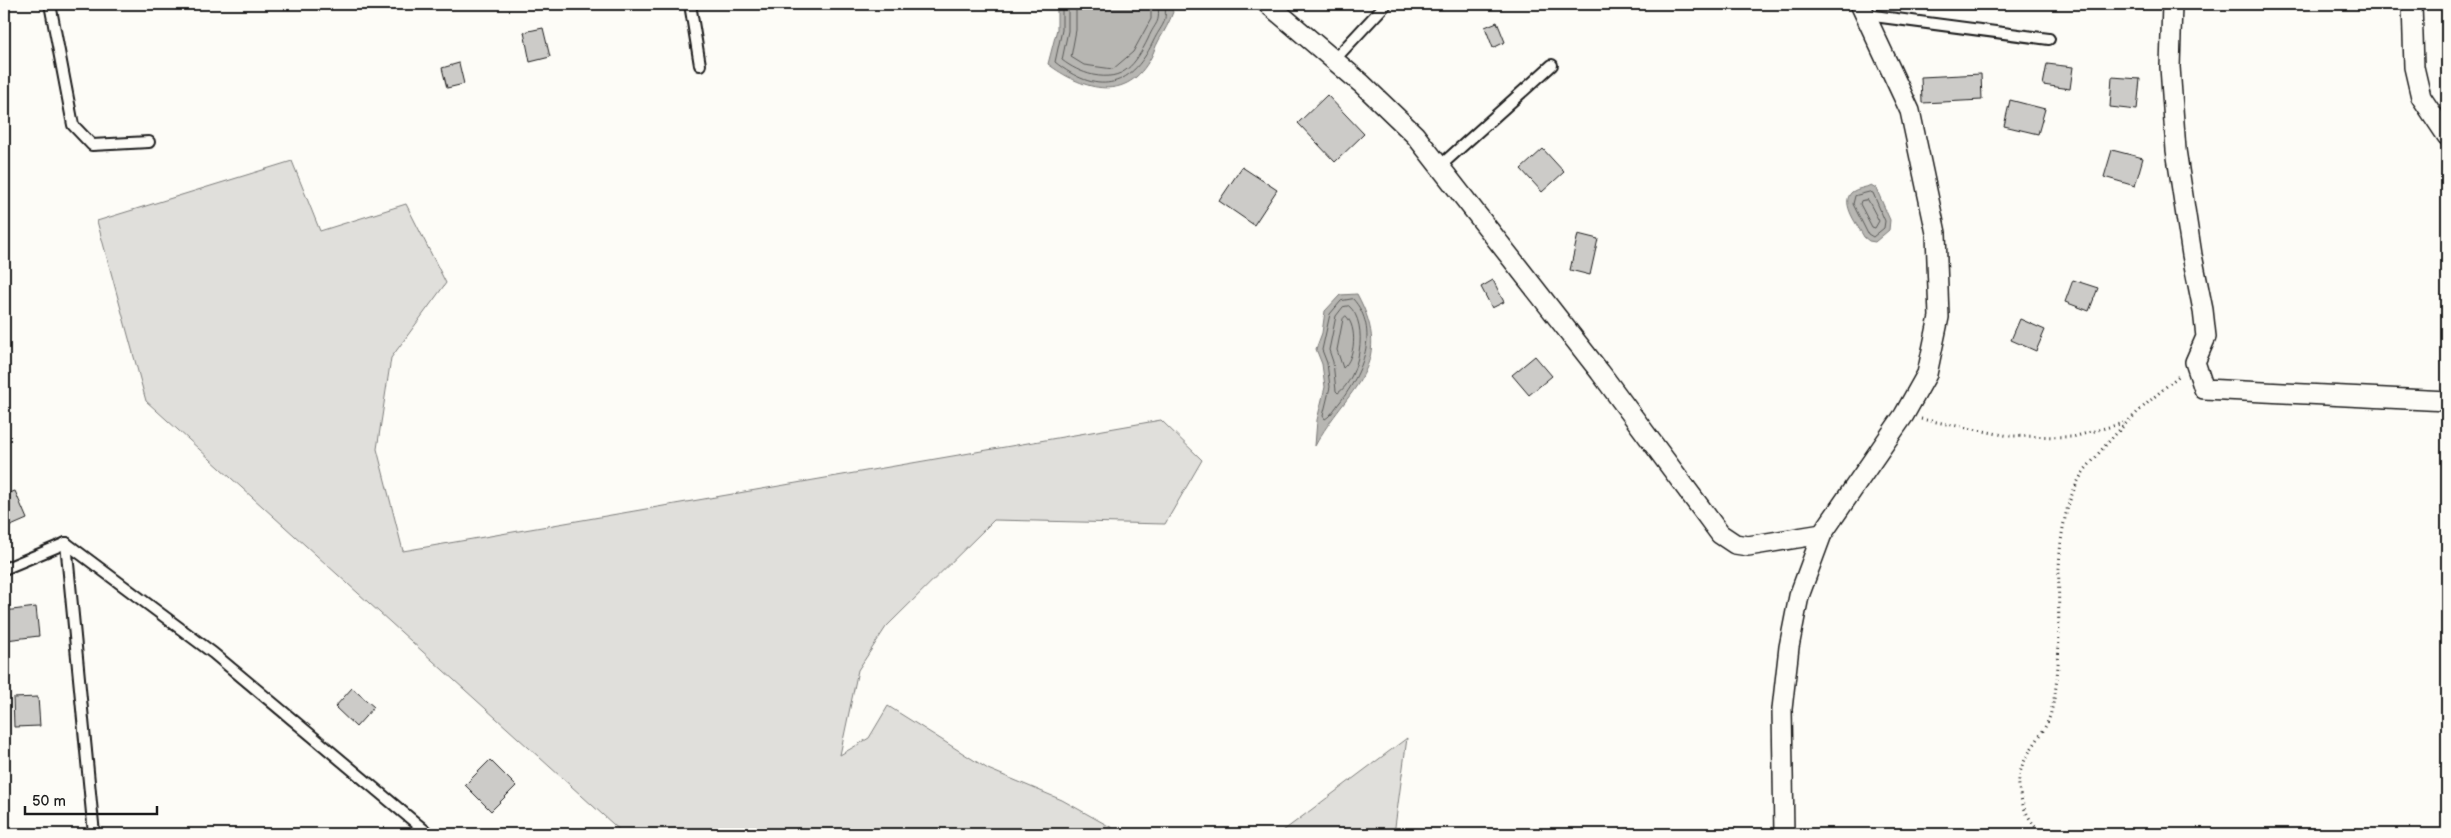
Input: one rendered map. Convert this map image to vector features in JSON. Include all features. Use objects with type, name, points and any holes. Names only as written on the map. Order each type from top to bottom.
[{"type":"street","points":[[1268,4],[1334,60],[1415,135],[1600,372],[1720,534],[1735,544],[1748,546],[1822,534]]},
{"type":"street","points":[[2172,4],[2170,67],[2176,150],[2192,254],[2203,310],[2206,337],[2195,362],[2204,389],[2447,401]]},
{"type":"street","points":[[2412,4],[2414,67],[2422,97],[2447,136]]},
{"type":"street","points":[[1784,834],[1782,709],[1789,646],[1799,596],[1822,534],[1904,415],[1927,374],[1934,350],[1939,317],[1936,233],[1910,111],[1863,9]]},
{"type":"lane","points":[[50,4],[74,125],[92,145],[149,142]]},
{"type":"lane","points":[[690,4],[700,65]]},
{"type":"lane","points":[[1334,60],[1386,4]]},
{"type":"lane","points":[[1863,9],[2049,39]]},
{"type":"lane","points":[[1439,167],[1552,65]]},
{"type":"lane","points":[[4,569],[66,543]]},
{"type":"lane","points":[[66,543],[94,834]]},
{"type":"lane","points":[[66,543],[213,653],[430,834]]},
{"type":"path","points":[[2042,834],[2030,820],[2020,796],[2020,773],[2051,714],[2060,615],[2059,561],[2067,511],[2082,474],[2124,423],[2195,362]]},
{"type":"path","points":[[1904,415],[2009,436],[2073,437],[2124,423]]},
{"type":"shaded area","points":[[292,161],[320,231],[406,204],[446,283],[391,358],[377,449],[403,551],[1161,420],[1202,460],[1165,524],[994,520],[886,627],[858,670],[840,755],[869,738],[888,706],[988,769],[1062,800],[1123,834],[624,834],[146,401],[97,221]]},
{"type":"shaded area","points":[[1407,738],[1394,834],[1279,834]]},
{"type":"water","points":[[1057,4],[1169,4],[1173,12],[1150,59],[1139,74],[1127,83],[1101,88],[1074,80],[1048,64],[1057,29]]},
{"type":"water","points":[[1871,185],[1876,188],[1890,220],[1889,230],[1875,242],[1869,241],[1864,237],[1851,215],[1848,202],[1852,192]]},
{"type":"water","points":[[1357,294],[1368,319],[1372,341],[1369,359],[1363,376],[1315,446],[1317,420],[1325,387],[1322,364],[1316,349],[1322,333],[1325,311],[1340,295]]},
{"type":"building","points":[[1497,22],[1505,42],[1493,48],[1485,27]]},
{"type":"building","points":[[543,28],[550,57],[530,62],[524,32]]},
{"type":"building","points":[[459,63],[464,84],[447,88],[442,68]]},
{"type":"building","points":[[2047,64],[2073,67],[2070,89],[2043,85]]},
{"type":"building","points":[[1981,74],[1982,100],[1922,103],[1921,77]]},
{"type":"building","points":[[2112,77],[2140,79],[2137,110],[2110,107]]},
{"type":"building","points":[[1327,95],[1364,134],[1335,162],[1298,123]]},
{"type":"building","points":[[2010,100],[2045,109],[2038,134],[2004,126]]},
{"type":"building","points":[[1543,149],[1564,172],[1542,192],[1521,169]]},
{"type":"building","points":[[2112,150],[2143,158],[2135,186],[2104,177]]},
{"type":"building","points":[[1242,167],[1277,190],[1254,225],[1219,201]]},
{"type":"building","points":[[1578,234],[1598,239],[1590,275],[1570,270]]},
{"type":"building","points":[[1493,280],[1504,302],[1492,308],[1481,287]]},
{"type":"building","points":[[2073,280],[2098,288],[2089,311],[2065,302]]},
{"type":"building","points":[[2020,319],[2045,330],[2036,351],[2011,340]]},
{"type":"building","points":[[1535,356],[1552,376],[1529,395],[1512,375]]},
{"type":"building","points":[[15,491],[27,519],[4,529],[4,495]]},
{"type":"building","points":[[36,607],[39,636],[6,640],[4,611]]},
{"type":"building","points":[[352,688],[374,707],[356,727],[335,707]]},
{"type":"building","points":[[38,697],[40,726],[14,727],[13,698]]},
{"type":"building","points":[[490,760],[516,786],[491,811],[465,785]]}]
